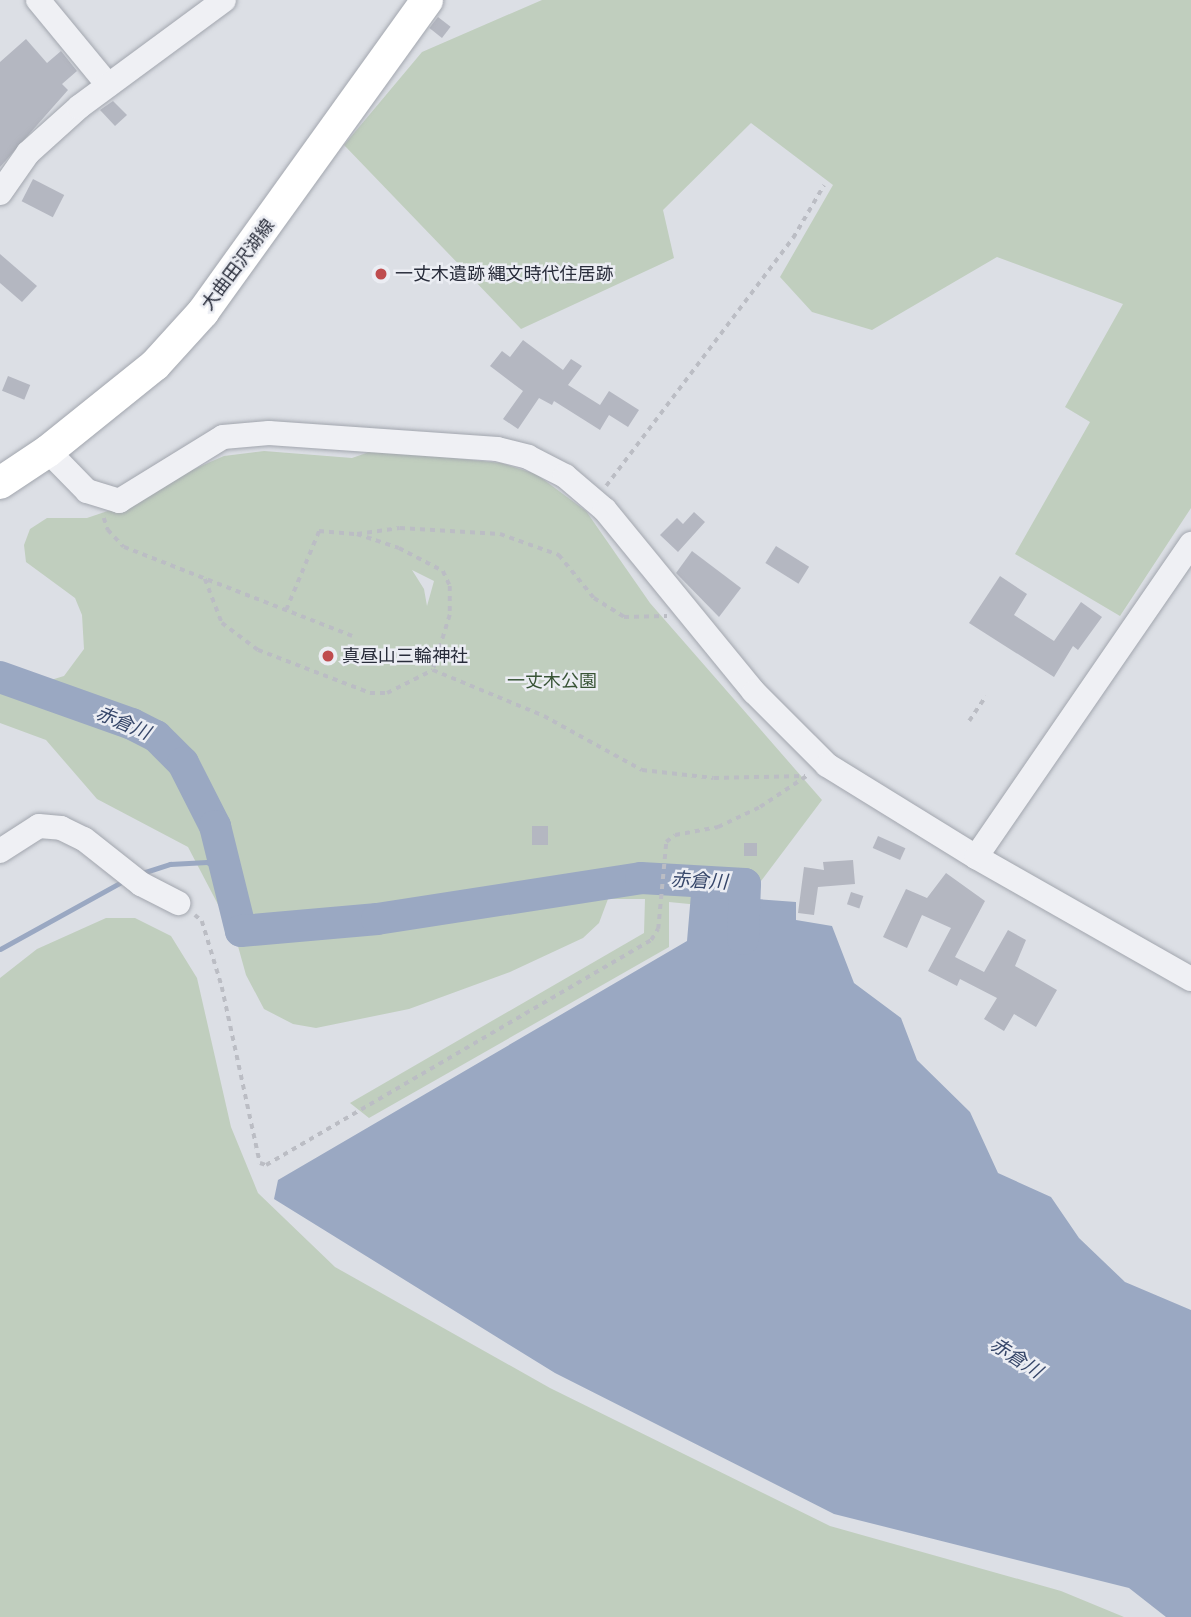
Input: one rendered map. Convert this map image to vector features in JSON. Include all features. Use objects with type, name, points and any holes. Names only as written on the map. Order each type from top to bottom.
[{"type":"main road","name":"大曲田沢湖線","points":[[0,483],[48,451],[155,365],[203,312],[427,0]]},
{"type":"street","points":[[38,0],[108,85]]},
{"type":"street","points":[[0,193],[28,153],[108,85],[224,0]]},
{"type":"street","points":[[48,451],[87,491],[102,499],[119,500],[223,437],[269,433],[497,449],[528,457],[565,476],[594,501],[817,770],[1191,979]]},
{"type":"street","points":[[976,857],[1191,544]]},
{"type":"street","points":[[0,851],[39,826],[61,828],[84,839],[141,884],[178,903]]},
{"type":"path","points":[[594,501],[793,238],[824,185]]},
{"type":"path","points":[[102,499],[107,530],[117,541],[205,579],[352,636]]},
{"type":"path","points":[[286,610],[319,531],[357,534],[400,528],[500,534],[559,555],[594,597],[624,617],[689,615]]},
{"type":"path","points":[[205,579],[222,623],[258,650],[370,693],[387,693],[433,670],[450,615],[450,586],[443,571],[399,548],[357,534]]},
{"type":"path","points":[[433,670],[544,716],[642,770],[714,778],[817,770]]},
{"type":"path","points":[[969,720],[986,696]]},
{"type":"path","points":[[178,903],[202,921],[222,987],[260,1163],[266,1165],[651,940],[658,929],[666,842],[676,835],[718,827],[760,807],[817,770]]},
{"type":"green space","points":[[542,0],[1191,0],[1191,508],[1120,616],[1015,554],[1090,422],[1065,407],[1123,304],[997,257],[872,330],[812,312],[780,277],[833,185],[751,123],[663,210],[674,258],[521,329],[344,145],[422,52]]},
{"type":"green space","name":"一丈木公園","points":[[375,450],[501,463],[536,474],[586,511],[650,603],[822,800],[740,909],[669,902],[669,947],[369,1118],[350,1103],[644,933],[645,899],[608,899],[599,923],[583,938],[510,972],[409,1009],[316,1028],[293,1024],[264,1009],[246,975],[236,939],[188,847],[97,799],[46,740],[0,723],[0,688],[18,690],[64,676],[84,649],[82,615],[75,598],[26,562],[24,545],[30,529],[47,518],[87,518],[143,499],[185,473],[224,456],[264,451],[352,458]],"holes":[[[412,570],[434,581],[427,606],[424,589]]]},
{"type":"green space","points":[[106,918],[135,918],[171,936],[197,978],[231,1127],[258,1193],[335,1267],[550,1388],[830,1526],[1061,1591],[1124,1617],[0,1617],[0,978],[37,949]]},
{"type":"water","points":[[691,894],[796,902],[796,920],[832,926],[854,983],[901,1018],[917,1060],[970,1112],[998,1173],[1051,1197],[1079,1238],[1125,1282],[1191,1310],[1191,1617],[1166,1617],[1129,1588],[834,1514],[555,1373],[274,1199],[278,1180],[687,941]]},
{"type":"building","points":[[438,17],[451,27],[442,38],[429,28]]},
{"type":"building","points":[[26,39],[47,63],[61,51],[77,71],[62,84],[68,90],[0,167],[0,62]]},
{"type":"building","points":[[113,101],[127,115],[115,126],[100,110]]},
{"type":"building","points":[[33,179],[64,195],[53,217],[22,201]]},
{"type":"building","points":[[0,254],[37,286],[22,302],[0,283]]},
{"type":"building","points":[[523,340],[563,370],[571,359],[582,366],[568,385],[600,405],[609,391],[639,410],[628,427],[609,415],[600,430],[554,401],[552,405],[539,398],[518,429],[503,419],[523,391],[490,366],[502,351],[510,357]]},
{"type":"building","points":[[8,376],[30,385],[24,400],[2,391]]},
{"type":"building","points":[[694,512],[705,522],[678,552],[660,535],[677,518],[683,524]]},
{"type":"building","points":[[776,546],[809,567],[798,584],[765,563]]},
{"type":"building","points":[[692,551],[741,588],[719,617],[676,573]]},
{"type":"building","points":[[1000,576],[1027,594],[1014,615],[1054,641],[1081,602],[1102,617],[1078,650],[1073,646],[1054,677],[969,623]]},
{"type":"building","points":[[532,826],[548,826],[548,845],[532,845]]},
{"type":"building","points":[[878,836],[905,848],[900,860],[873,848]]},
{"type":"building","points":[[744,843],[757,843],[757,856],[744,856]]},
{"type":"building","points":[[853,860],[855,884],[818,887],[814,915],[798,913],[804,867],[824,870],[823,862]]},
{"type":"building","points":[[946,873],[985,901],[955,957],[984,972],[1008,930],[1026,940],[1015,966],[1057,990],[1036,1027],[1014,1014],[1004,1031],[984,1019],[997,998],[960,979],[957,986],[928,971],[951,928],[922,915],[907,948],[883,937],[906,889],[927,898]]},
{"type":"building","points":[[851,892],[863,896],[859,908],[847,904]]},
{"type":"waterway","name":"赤倉川","points":[[0,677],[132,724],[156,736],[183,763],[215,826],[241,931],[377,919],[641,878],[745,884],[743,939]]},
{"type":"waterway","points":[[139,874],[170,864],[207,862],[229,874]]},
{"type":"waterway","points":[[0,949],[125,880]]},
{"type":"place","name":"一丈木遺跡 縄文時代住居跡","points":[[381,274]]},
{"type":"place","name":"真昼山三輪神社","points":[[328,656]]}]
